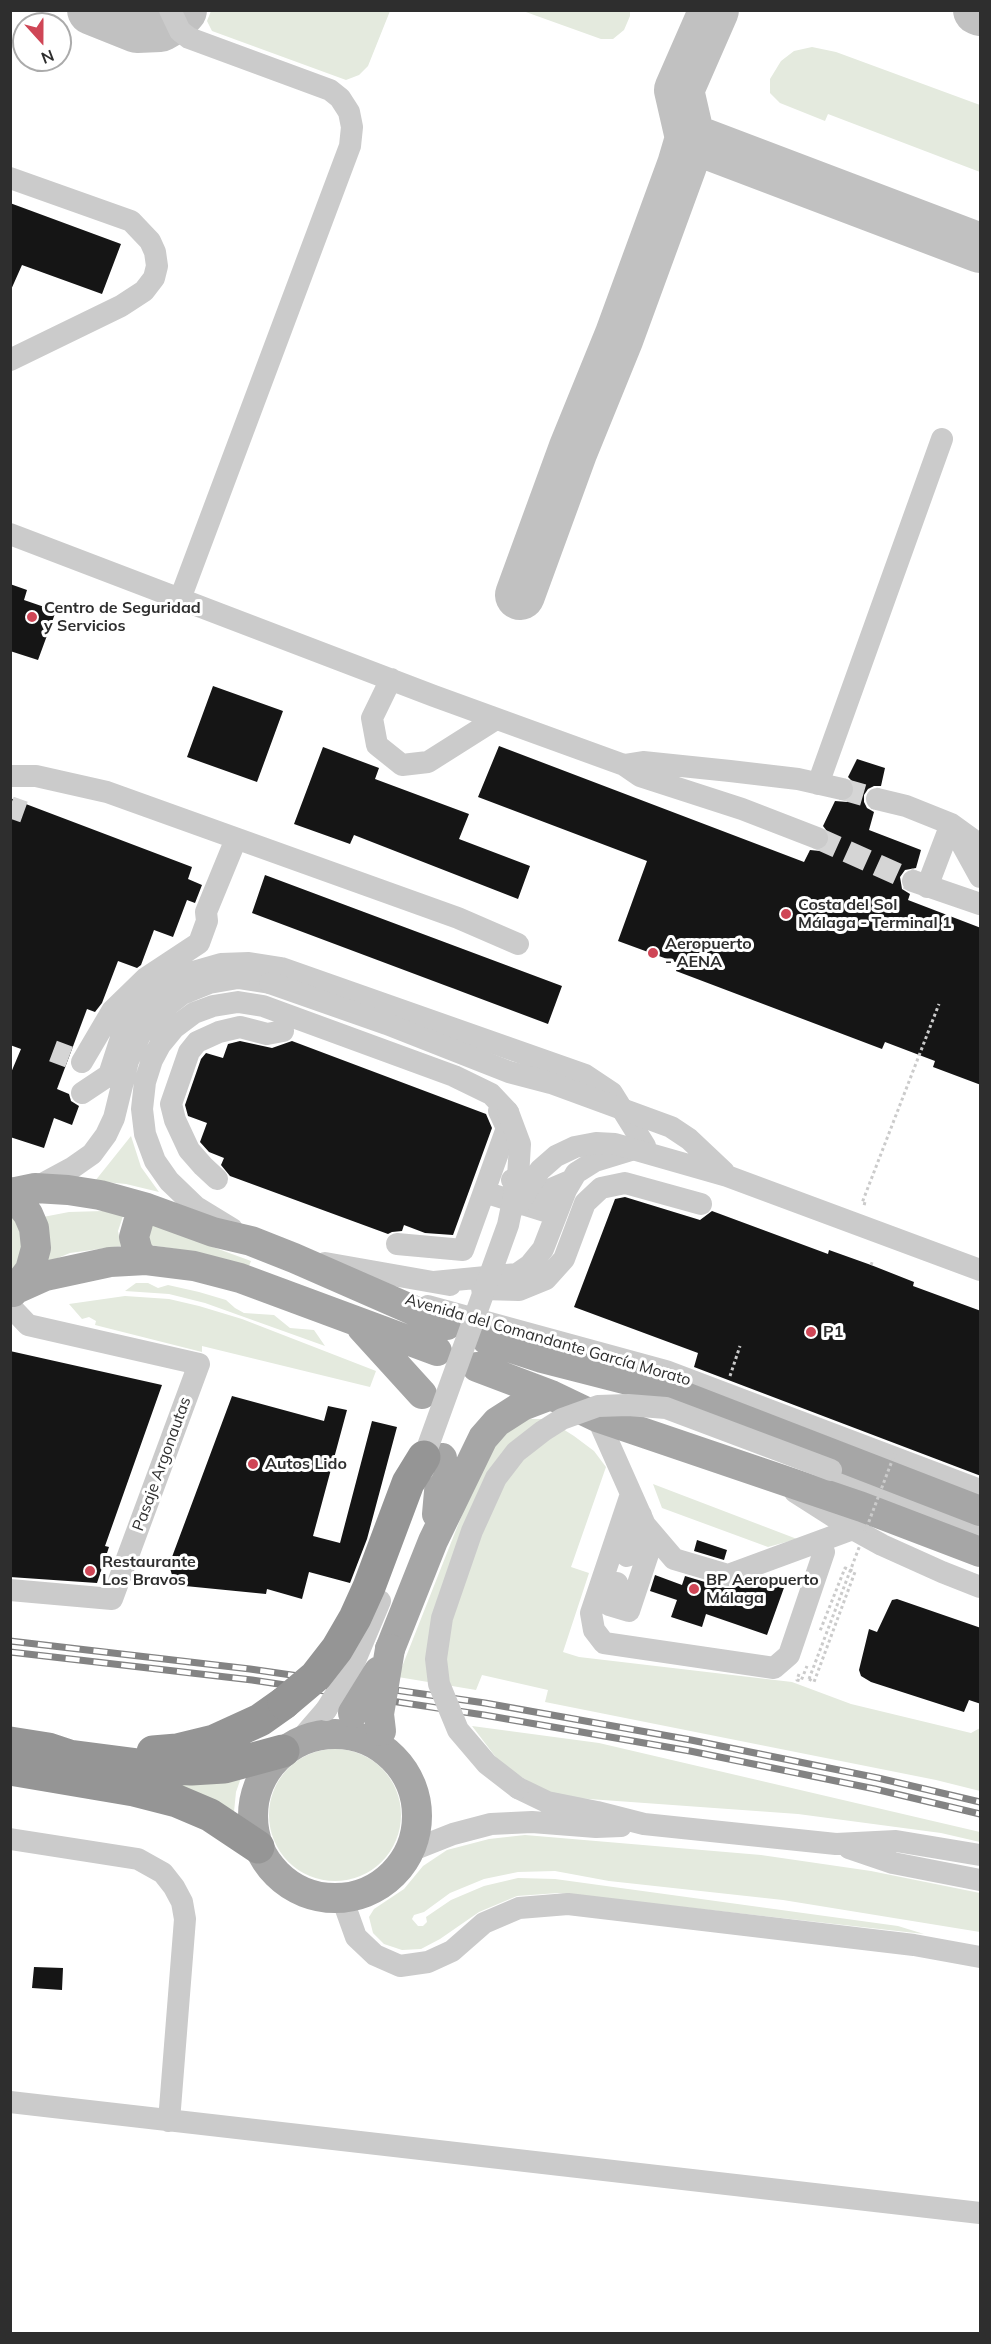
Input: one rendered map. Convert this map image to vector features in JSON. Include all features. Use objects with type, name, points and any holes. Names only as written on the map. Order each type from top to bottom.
[{"type":"highway","points":[[48,1749],[69,1747],[136,1753],[177,1750],[214,1741],[242,1730],[261,1720],[284,1703],[316,1676],[337,1649],[369,1587],[408,1483],[433,1458]]},
{"type":"highway","points":[[10,1743],[48,1749],[69,1756],[154,1767],[191,1769],[224,1767],[292,1746]]},
{"type":"highway","points":[[10,1769],[177,1801],[210,1815],[258,1847]]},
{"type":"main road","name":"Avenida del Comandante García Morato","points":[[12,1296],[45,1276],[73,1268],[110,1262],[146,1260],[194,1266],[240,1278],[355,1322],[442,1338],[351,1283],[251,1241],[213,1232],[147,1208],[100,1195],[19,1191]]},
{"type":"main road","points":[[12,1296],[30,1270],[36,1248],[34,1228],[19,1191]]},
{"type":"main road","points":[[146,1260],[138,1252],[134,1237],[140,1216],[147,1208]]},
{"type":"main road","points":[[355,1322],[422,1394]]},
{"type":"main road","name":"Avenida del Comandante García Morato","points":[[981,1511],[667,1390],[542,1358],[482,1353],[551,1395],[597,1417],[862,1507],[981,1551]]},
{"type":"main road","points":[[390,1649],[340,1719],[319,1734],[292,1746],[265,1770],[254,1795],[252,1821],[258,1847],[271,1869],[291,1886],[316,1897],[342,1898],[370,1891],[393,1874],[410,1851],[417,1829],[417,1806],[412,1784],[382,1739],[379,1714],[390,1649],[433,1541],[483,1438],[498,1422],[522,1406],[551,1395]]},
{"type":"main road","points":[[433,1458],[442,1483],[433,1541]]},
{"type":"main road","points":[[340,1719],[362,1737],[382,1739]]},
{"type":"street","points":[[170,10],[180,31],[189,38],[330,90],[340,98],[349,112],[352,128],[350,146],[180,599]]},
{"type":"street","points":[[10,178],[130,221],[150,241],[155,252],[157,266],[154,278],[144,291],[121,306],[10,360]]},
{"type":"street","points":[[818,784],[942,439]]},
{"type":"street","points":[[10,534],[496,719],[624,765],[640,776],[742,809],[817,837]]},
{"type":"street","points":[[391,679],[372,718],[377,745],[402,765],[428,762],[496,719]]},
{"type":"street","points":[[624,765],[643,762],[754,774],[842,789]]},
{"type":"street","points":[[10,776],[36,776],[107,792],[458,918],[518,944]]},
{"type":"street","points":[[877,799],[906,806],[951,824],[981,845]]},
{"type":"street","points":[[951,824],[978,874],[979,904],[920,884],[951,824]]},
{"type":"street","points":[[241,841],[220,917],[207,921],[199,943],[146,978],[112,1011],[76,1059],[90,1089],[109,1075],[115,1052],[140,1010],[175,979],[221,964],[249,963],[281,968],[585,1076],[612,1093],[645,1146]]},
{"type":"street","points":[[19,1191],[72,1168],[92,1154],[106,1135],[114,1118],[128,1061],[140,1035],[159,1012],[182,994],[209,983],[238,978],[270,982],[387,1024],[509,1072],[552,1083],[671,1127],[688,1139],[727,1176]]},
{"type":"street","points":[[251,1241],[196,1207],[169,1182],[145,1134],[142,1109],[145,1082],[152,1060],[160,1045],[174,1028],[194,1013],[213,1006],[238,1002],[263,1006],[454,1076],[491,1095],[508,1112],[520,1144],[518,1177],[508,1225],[433,1458],[396,1563],[351,1670],[340,1719]]},
{"type":"street","points":[[217,1179],[189,1150],[175,1120],[171,1104],[189,1052],[197,1042],[219,1032],[240,1027],[267,1034],[283,1031]]},
{"type":"street","points":[[397,1244],[463,1250],[507,1128],[499,1111]]},
{"type":"street","points":[[508,1225],[530,1184],[540,1170],[556,1156],[575,1147],[596,1143],[615,1144],[727,1176],[981,1270]]},
{"type":"street","points":[[434,1282],[517,1274],[530,1264],[543,1249],[548,1220],[576,1173],[595,1161],[645,1146],[981,1259]]},
{"type":"street","points":[[488,1182],[544,1192],[572,1180]]},
{"type":"street","points":[[488,1182],[548,1220]]},
{"type":"street","points":[[294,1258],[460,1288],[519,1290],[546,1279],[564,1259],[585,1203],[601,1188],[624,1183],[701,1204]]},
{"type":"street","points":[[952,1259],[981,1280]]},
{"type":"street","name":"Avenida del Comandante García Morato","points":[[351,1283],[666,1371],[981,1490]]},
{"type":"street","name":"Pasaje Argonautas","points":[[10,1590],[112,1599],[199,1364],[28,1325],[12,1296]]},
{"type":"street","points":[[981,1528],[666,1408],[628,1405],[598,1406],[562,1419],[543,1431],[516,1452],[496,1478],[472,1531],[442,1618],[436,1659],[439,1684],[458,1730],[487,1764],[518,1788],[547,1802],[644,1824],[836,1844],[896,1842],[981,1855]]},
{"type":"street","points":[[597,1417],[645,1525],[674,1559],[728,1575],[853,1529]]},
{"type":"street","name":"Avenida del Comandante García Morato","points":[[772,1478],[853,1529],[942,1572],[981,1587]]},
{"type":"street","points":[[631,1494],[591,1613],[594,1630],[604,1643],[774,1668],[789,1655],[824,1552]]},
{"type":"street","points":[[627,1556],[641,1515]]},
{"type":"street","points":[[617,1583],[609,1605],[629,1611],[654,1536]]},
{"type":"street","points":[[410,1851],[453,1834],[491,1824],[532,1822],[596,1827],[644,1824]]},
{"type":"street","points":[[10,1839],[138,1859],[163,1873],[174,1887],[182,1902],[185,1919],[169,2121]]},
{"type":"street","points":[[836,1844],[894,1863],[981,1880]]},
{"type":"street","points":[[342,1898],[356,1937],[375,1955],[400,1966],[428,1962],[452,1951],[484,1923],[519,1908],[568,1904],[903,1944],[981,1957]]},
{"type":"street","points":[[10,2102],[981,2213]]},
{"type":"path","points":[[862,1203],[939,1004]]},
{"type":"path","points":[[871,1265],[873,1260]]},
{"type":"path","points":[[817,1640],[845,1568],[855,1572],[814,1682],[809,1679],[895,1453]]},
{"type":"path","points":[[807,1659],[801,1681],[797,1680],[807,1659]]},
{"type":"shaded area","points":[[211,10],[390,11],[368,66],[359,75],[346,80],[212,31],[207,21]]},
{"type":"shaded area","points":[[523,11],[630,11],[630,16],[624,30],[613,39],[601,39]]},
{"type":"shaded area","points":[[812,47],[836,52],[980,105],[980,172],[828,114],[825,121],[780,103],[770,93],[770,79],[781,61],[794,51]]},
{"type":"shaded area","points":[[131,1136],[141,1167],[159,1192],[126,1184],[95,1181]]},
{"type":"shaded area","points":[[11,1211],[21,1230],[23,1245],[19,1263],[11,1275]]},
{"type":"shaded area","points":[[103,1211],[123,1216],[118,1231],[121,1246],[70,1253],[48,1262],[43,1217],[69,1212]]},
{"type":"shaded area","points":[[150,1224],[251,1261],[249,1266],[189,1251],[143,1244]]},
{"type":"shaded area","points":[[136,1283],[148,1283],[158,1288],[168,1285],[199,1292],[226,1300],[244,1313],[274,1315],[290,1328],[314,1330],[325,1346],[205,1303],[169,1294],[125,1291]]},
{"type":"shaded area","points":[[125,1296],[169,1299],[199,1306],[242,1319],[376,1371],[370,1387],[202,1346],[202,1352],[95,1325],[96,1321],[89,1317],[82,1319],[69,1304]]},
{"type":"shaded area","points":[[527,1419],[547,1419],[594,1451],[606,1467],[571,1567],[589,1573],[563,1652],[579,1657],[792,1682],[851,1704],[971,1733],[980,1728],[980,1791],[936,1780],[545,1702],[548,1690],[482,1675],[476,1690],[398,1677],[486,1454],[509,1426]]},
{"type":"shaded area","points":[[653,1484],[797,1539],[768,1547],[662,1508]]},
{"type":"shaded area","points":[[472,1726],[599,1743],[980,1832],[980,1842],[941,1833],[798,1814],[575,1798],[542,1790],[501,1764]]},
{"type":"shaded area","points":[[335,1749],[360,1754],[382,1768],[396,1790],[401,1815],[396,1840],[382,1862],[360,1876],[335,1881],[310,1876],[288,1862],[274,1840],[269,1815],[274,1790],[288,1768],[310,1754]]},
{"type":"shaded area","points":[[243,1772],[236,1792],[234,1812],[124,1773]]},
{"type":"shaded area","points":[[525,1835],[761,1855],[871,1871],[980,1893],[980,1932],[783,1900],[609,1881],[555,1871],[518,1872],[484,1879],[450,1893],[424,1912],[414,1915],[412,1919],[418,1926],[423,1926],[427,1922],[426,1917],[451,1900],[484,1886],[518,1878],[555,1879],[898,1926],[924,1934],[558,1893],[517,1896],[479,1912],[421,1949],[402,1950],[384,1944],[373,1933],[369,1917],[374,1909],[404,1889],[423,1866],[447,1850],[489,1839]]},
{"type":"building","points":[[10,203],[121,244],[102,294],[22,265],[10,292]]},
{"type":"building","name":"Centro de Seguridad y Servicios","points":[[10,584],[27,590],[24,600],[56,611],[38,660],[10,651]]},
{"type":"building","points":[[213,686],[283,711],[257,782],[187,757]]},
{"type":"building","name":"Costa del Sol Málaga - Terminal 1","points":[[499,746],[804,862],[810,850],[820,851],[829,843],[830,835],[823,826],[835,801],[847,802],[855,793],[855,784],[848,777],[857,759],[885,768],[881,786],[868,789],[864,795],[864,802],[867,808],[874,812],[869,830],[921,850],[916,868],[905,870],[900,877],[902,889],[910,894],[908,900],[981,928],[981,1085],[933,1067],[935,1061],[885,1042],[882,1049],[676,971],[678,963],[618,941],[647,861],[478,797]]},
{"type":"building","points":[[323,747],[379,768],[375,779],[469,814],[459,839],[530,866],[518,899],[354,835],[350,844],[294,824]]},
{"type":"building","points":[[10,798],[192,867],[188,879],[202,885],[195,903],[187,900],[173,937],[154,930],[141,965],[137,968],[118,961],[102,1003],[95,1012],[87,1009],[57,1089],[69,1094],[71,1101],[79,1106],[72,1125],[54,1118],[44,1148],[10,1137],[10,1075],[21,1049],[10,1045]]},
{"type":"building","points":[[265,875],[562,986],[548,1024],[252,913]]},
{"type":"building","points":[[240,1041],[272,1048],[292,1041],[486,1114],[492,1128],[453,1235],[425,1233],[404,1225],[402,1231],[388,1234],[230,1176],[221,1165],[224,1158],[209,1152],[200,1142],[207,1123],[188,1116],[185,1105],[201,1059],[206,1053],[223,1058],[228,1044]]},
{"type":"building","name":"P1","points":[[625,1197],[700,1220],[712,1211],[828,1254],[829,1250],[871,1265],[914,1282],[913,1286],[981,1311],[981,1476],[694,1367],[698,1353],[574,1307],[615,1199]]},
{"type":"building","points":[[10,1351],[162,1385],[105,1546],[109,1547],[97,1583],[10,1577]]},
{"type":"building","name":"Autos Lido","points":[[232,1396],[324,1421],[328,1406],[347,1410],[313,1536],[340,1543],[372,1421],[397,1427],[367,1539],[350,1583],[309,1572],[302,1599],[267,1589],[266,1594],[175,1585],[169,1565]]},
{"type":"building","points":[[697,1540],[727,1550],[724,1560],[694,1551]]},
{"type":"building","points":[[655,1575],[682,1585],[685,1576],[725,1588],[733,1588],[762,1577],[785,1585],[767,1635],[706,1614],[702,1627],[671,1617],[677,1600],[650,1591]]},
{"type":"building","points":[[897,1599],[981,1628],[981,1704],[969,1700],[964,1712],[871,1682],[861,1676],[859,1670],[869,1629],[877,1632],[892,1600]]},
{"type":"building","points":[[34,1967],[63,1968],[62,1990],[32,1988]]},
{"type":"taxiway","points":[[92,10],[137,28],[160,27],[174,19],[182,10]]},
{"type":"taxiway","points":[[520,595],[682,165],[690,138],[679,90],[714,10]]},
{"type":"taxiway","points":[[690,138],[980,248]]},
{"type":"tunnel","points":[[842,789],[877,799]]},
{"type":"tunnel","points":[[10,807],[24,812]]},
{"type":"tunnel","points":[[817,838],[913,881]]},
{"type":"tunnel","points":[[53,1051],[69,1057]]},
{"type":"railway","points":[[10,1641],[250,1669],[485,1703],[691,1740],[878,1778],[980,1802]]},
{"type":"railway","points":[[10,1652],[252,1680],[484,1715],[690,1751],[875,1789],[980,1814]]},
{"type":"place","name":"Centro de Seguridad y Servicios","points":[[32,617]]},
{"type":"place","name":"Costa del Sol Málaga - Terminal 1","points":[[786,914]]},
{"type":"place","name":"Aeropuerto - AENA","points":[[653,953]]},
{"type":"place","name":"P1","points":[[811,1332]]},
{"type":"place","name":"Autos Lido","points":[[253,1464]]},
{"type":"place","name":"Restaurante Los Bravos","points":[[90,1571]]},
{"type":"place","name":"BP Aeropuerto Málaga","points":[[694,1589]]}]
